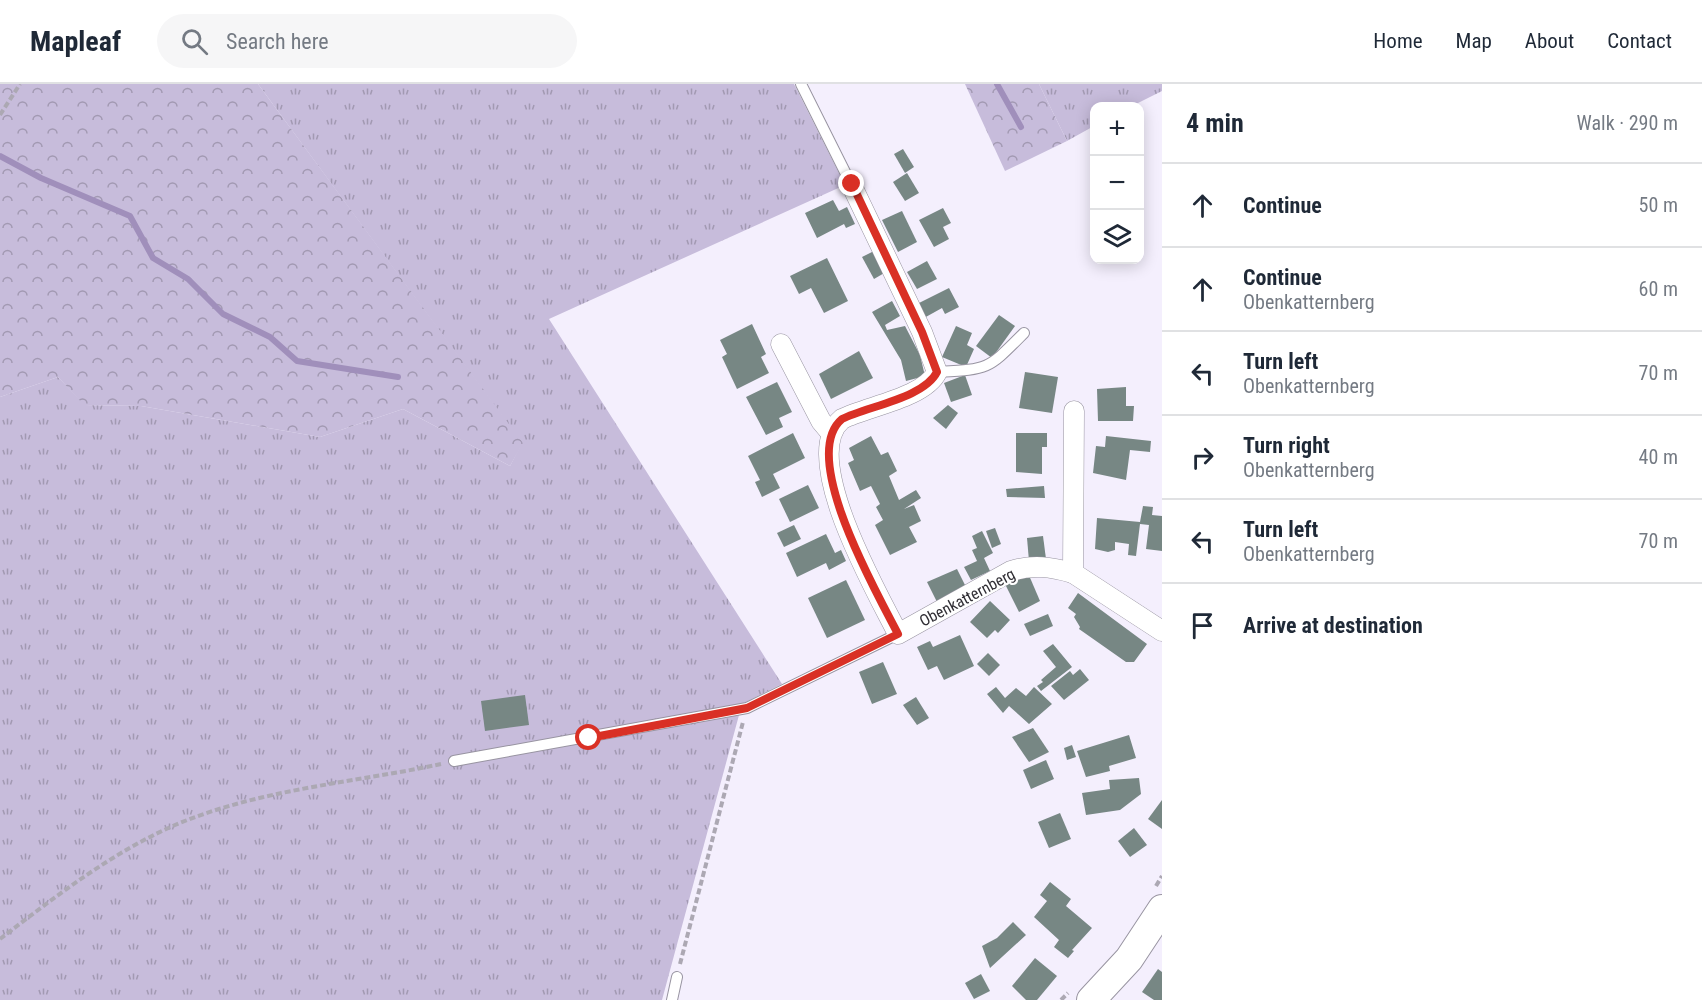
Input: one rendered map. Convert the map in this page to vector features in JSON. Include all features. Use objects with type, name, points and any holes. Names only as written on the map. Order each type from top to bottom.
[{"type":"street","points":[[852,184],[922,332],[937,372],[932,383],[842,419],[831,433],[829,465],[846,525],[898,634]]},
{"type":"street","points":[[781,344],[821,421],[831,433]]},
{"type":"street","points":[[1073,573],[1074,411]]},
{"type":"street","name":"Obenkatternberg","points":[[898,634],[1011,571],[1029,566],[1073,573],[1162,631]]},
{"type":"street","points":[[1091,1000],[1129,959],[1162,909]]},
{"type":"lane","points":[[801,84],[852,184]]},
{"type":"lane","points":[[937,372],[984,369],[994,363],[1024,333]]},
{"type":"lane","name":"Obenkatternberg","points":[[454,761],[747,708],[898,634]]},
{"type":"lane","points":[[672,1000],[677,976]]},
{"type":"path","points":[[0,115],[21,84]]},
{"type":"path","points":[[677,976],[747,708]]},
{"type":"path","points":[[0,939],[97,868],[150,837],[183,822],[264,797],[454,761]]},
{"type":"green space","points":[[0,84],[258,84],[523,443],[510,466],[403,409],[320,437],[141,406],[84,405],[58,377],[0,397]]},
{"type":"green space","points":[[258,84],[794,84],[845,185],[549,319],[782,684],[742,704],[662,1000],[0,1000],[0,397],[58,377],[85,405],[141,406],[320,437],[403,409],[510,466],[522,443]]},
{"type":"green space","points":[[965,84],[1039,84],[1067,141],[1005,171]]},
{"type":"green space","points":[[1039,84],[1162,84],[1162,91],[1140,102],[1090,102],[1090,128],[1067,141]]},
{"type":"building","points":[[903,149],[914,167],[905,173],[894,154]]},
{"type":"building","points":[[907,173],[919,193],[905,201],[893,182]]},
{"type":"building","points":[[833,200],[839,211],[847,207],[855,224],[846,228],[844,224],[817,238],[805,213]]},
{"type":"building","points":[[943,208],[951,223],[943,227],[949,239],[934,247],[919,220]]},
{"type":"building","points":[[902,211],[917,242],[898,252],[882,220]]},
{"type":"building","points":[[874,251],[886,272],[874,279],[862,257]]},
{"type":"building","points":[[827,258],[848,301],[824,313],[811,288],[799,294],[790,276]]},
{"type":"building","points":[[927,261],[937,279],[917,289],[907,272]]},
{"type":"building","points":[[949,288],[959,307],[945,314],[942,308],[924,318],[917,304]]},
{"type":"building","points":[[892,301],[900,316],[885,325],[887,330],[905,326],[920,355],[925,376],[906,381],[901,360],[872,312]]},
{"type":"building","points":[[999,315],[1015,326],[992,358],[976,346]]},
{"type":"building","points":[[752,324],[766,354],[761,357],[769,373],[737,389],[722,357],[727,354],[720,340]]},
{"type":"building","points":[[956,326],[972,333],[967,345],[974,349],[966,367],[942,357]]},
{"type":"building","points":[[859,351],[873,378],[831,399],[819,374]]},
{"type":"building","points":[[1025,372],[1058,377],[1052,413],[1019,408]]},
{"type":"building","points":[[965,375],[972,395],[951,402],[944,383]]},
{"type":"building","points":[[777,382],[792,412],[779,418],[783,427],[766,435],[746,397]]},
{"type":"building","points":[[1126,387],[1126,406],[1134,406],[1133,421],[1098,421],[1097,389]]},
{"type":"building","points":[[948,405],[958,413],[946,429],[933,418]]},
{"type":"building","points":[[793,433],[805,458],[773,474],[780,488],[762,497],[755,482],[760,480],[748,456]]},
{"type":"building","points":[[1016,433],[1047,433],[1047,447],[1042,447],[1042,474],[1016,472]]},
{"type":"building","points":[[871,436],[881,455],[888,452],[897,471],[889,476],[899,500],[916,490],[921,498],[904,509],[914,505],[921,521],[909,527],[917,542],[890,555],[875,525],[883,520],[876,507],[880,504],[871,486],[860,491],[848,463],[854,460],[849,448]]},
{"type":"building","points":[[1106,436],[1151,441],[1150,452],[1130,450],[1126,480],[1093,473],[1096,446],[1105,447]]},
{"type":"building","points":[[808,485],[819,508],[790,522],[779,499]]},
{"type":"building","points":[[1044,486],[1045,498],[1007,497],[1006,489]]},
{"type":"building","points":[[1143,506],[1153,507],[1152,515],[1162,516],[1162,551],[1146,549],[1149,525],[1140,524],[1136,556],[1128,555],[1129,544],[1115,542],[1115,550],[1108,552],[1095,549],[1097,518],[1140,522]]},
{"type":"building","points":[[794,525],[801,539],[784,547],[777,533]]},
{"type":"building","points":[[995,528],[1001,544],[992,548],[986,531]]},
{"type":"building","points":[[982,531],[993,553],[984,558],[990,571],[971,580],[964,567],[977,561],[972,550],[977,548],[972,536]]},
{"type":"building","points":[[826,534],[835,553],[841,550],[846,561],[829,570],[826,563],[797,577],[786,553]]},
{"type":"building","points":[[1043,536],[1046,559],[1029,561],[1027,538]]},
{"type":"building","points":[[957,569],[967,589],[937,602],[927,582]]},
{"type":"building","points":[[1028,573],[1040,601],[1019,612],[1005,584]]},
{"type":"building","points":[[846,580],[865,620],[827,638],[808,598]]},
{"type":"building","points":[[1078,593],[1147,644],[1134,662],[1126,662],[1079,629],[1074,617],[1076,614],[1068,608]]},
{"type":"building","points":[[990,601],[1010,620],[998,633],[995,630],[987,638],[970,622]]},
{"type":"building","points":[[1048,614],[1053,626],[1030,636],[1024,624]]},
{"type":"building","points":[[960,635],[974,666],[944,680],[937,666],[928,670],[917,647],[930,641],[933,647]]},
{"type":"building","points":[[1053,644],[1072,667],[1041,691],[1037,686],[1056,667],[1043,651]]},
{"type":"building","points":[[988,653],[1000,665],[989,676],[977,664]]},
{"type":"building","points":[[883,662],[897,694],[872,704],[859,672]]},
{"type":"building","points":[[1080,669],[1089,680],[1064,700],[1051,686],[1070,671],[1073,675]]},
{"type":"building","points":[[996,687],[1005,698],[1016,688],[1026,696],[1034,687],[1052,704],[1029,724],[1009,706],[1003,713],[987,694]]},
{"type":"building","points":[[525,695],[529,725],[485,731],[481,701]]},
{"type":"building","points":[[916,697],[929,718],[917,725],[903,705]]},
{"type":"building","points":[[1033,728],[1049,752],[1029,762],[1012,737]]},
{"type":"building","points":[[1129,735],[1136,758],[1109,766],[1110,771],[1086,777],[1077,751]]},
{"type":"building","points":[[1072,745],[1076,757],[1067,760],[1064,748]]},
{"type":"building","points":[[1046,760],[1054,779],[1031,789],[1023,770]]},
{"type":"building","points":[[1139,778],[1141,794],[1120,810],[1086,815],[1082,793],[1110,789],[1109,780]]},
{"type":"building","points":[[1162,800],[1162,829],[1148,819]]},
{"type":"building","points":[[1060,813],[1071,839],[1049,848],[1038,822]]},
{"type":"building","points":[[1134,828],[1147,845],[1130,857],[1118,841]]},
{"type":"building","points":[[1050,882],[1071,899],[1066,906],[1092,928],[1072,950],[1074,951],[1068,958],[1054,947],[1059,940],[1034,917],[1047,901],[1040,895]]},
{"type":"building","points":[[1013,922],[1026,935],[990,968],[982,946],[997,938]]},
{"type":"building","points":[[1035,958],[1057,976],[1037,1000],[1026,1000],[1012,986]]},
{"type":"building","points":[[1158,969],[1162,972],[1162,1000],[1154,1000],[1142,992]]},
{"type":"building","points":[[981,974],[990,991],[974,999],[965,983]]},
{"type":"waterway","points":[[997,84],[1021,127]]},
{"type":"waterway","points":[[0,156],[41,178],[130,216],[153,258],[188,279],[223,314],[270,337],[297,361],[398,377]]},
{"type":"route","points":[[589,738],[747,708],[898,634],[855,550],[846,525],[829,465],[829,438],[836,424],[842,419],[932,383],[937,372],[922,332],[852,184]]}]
